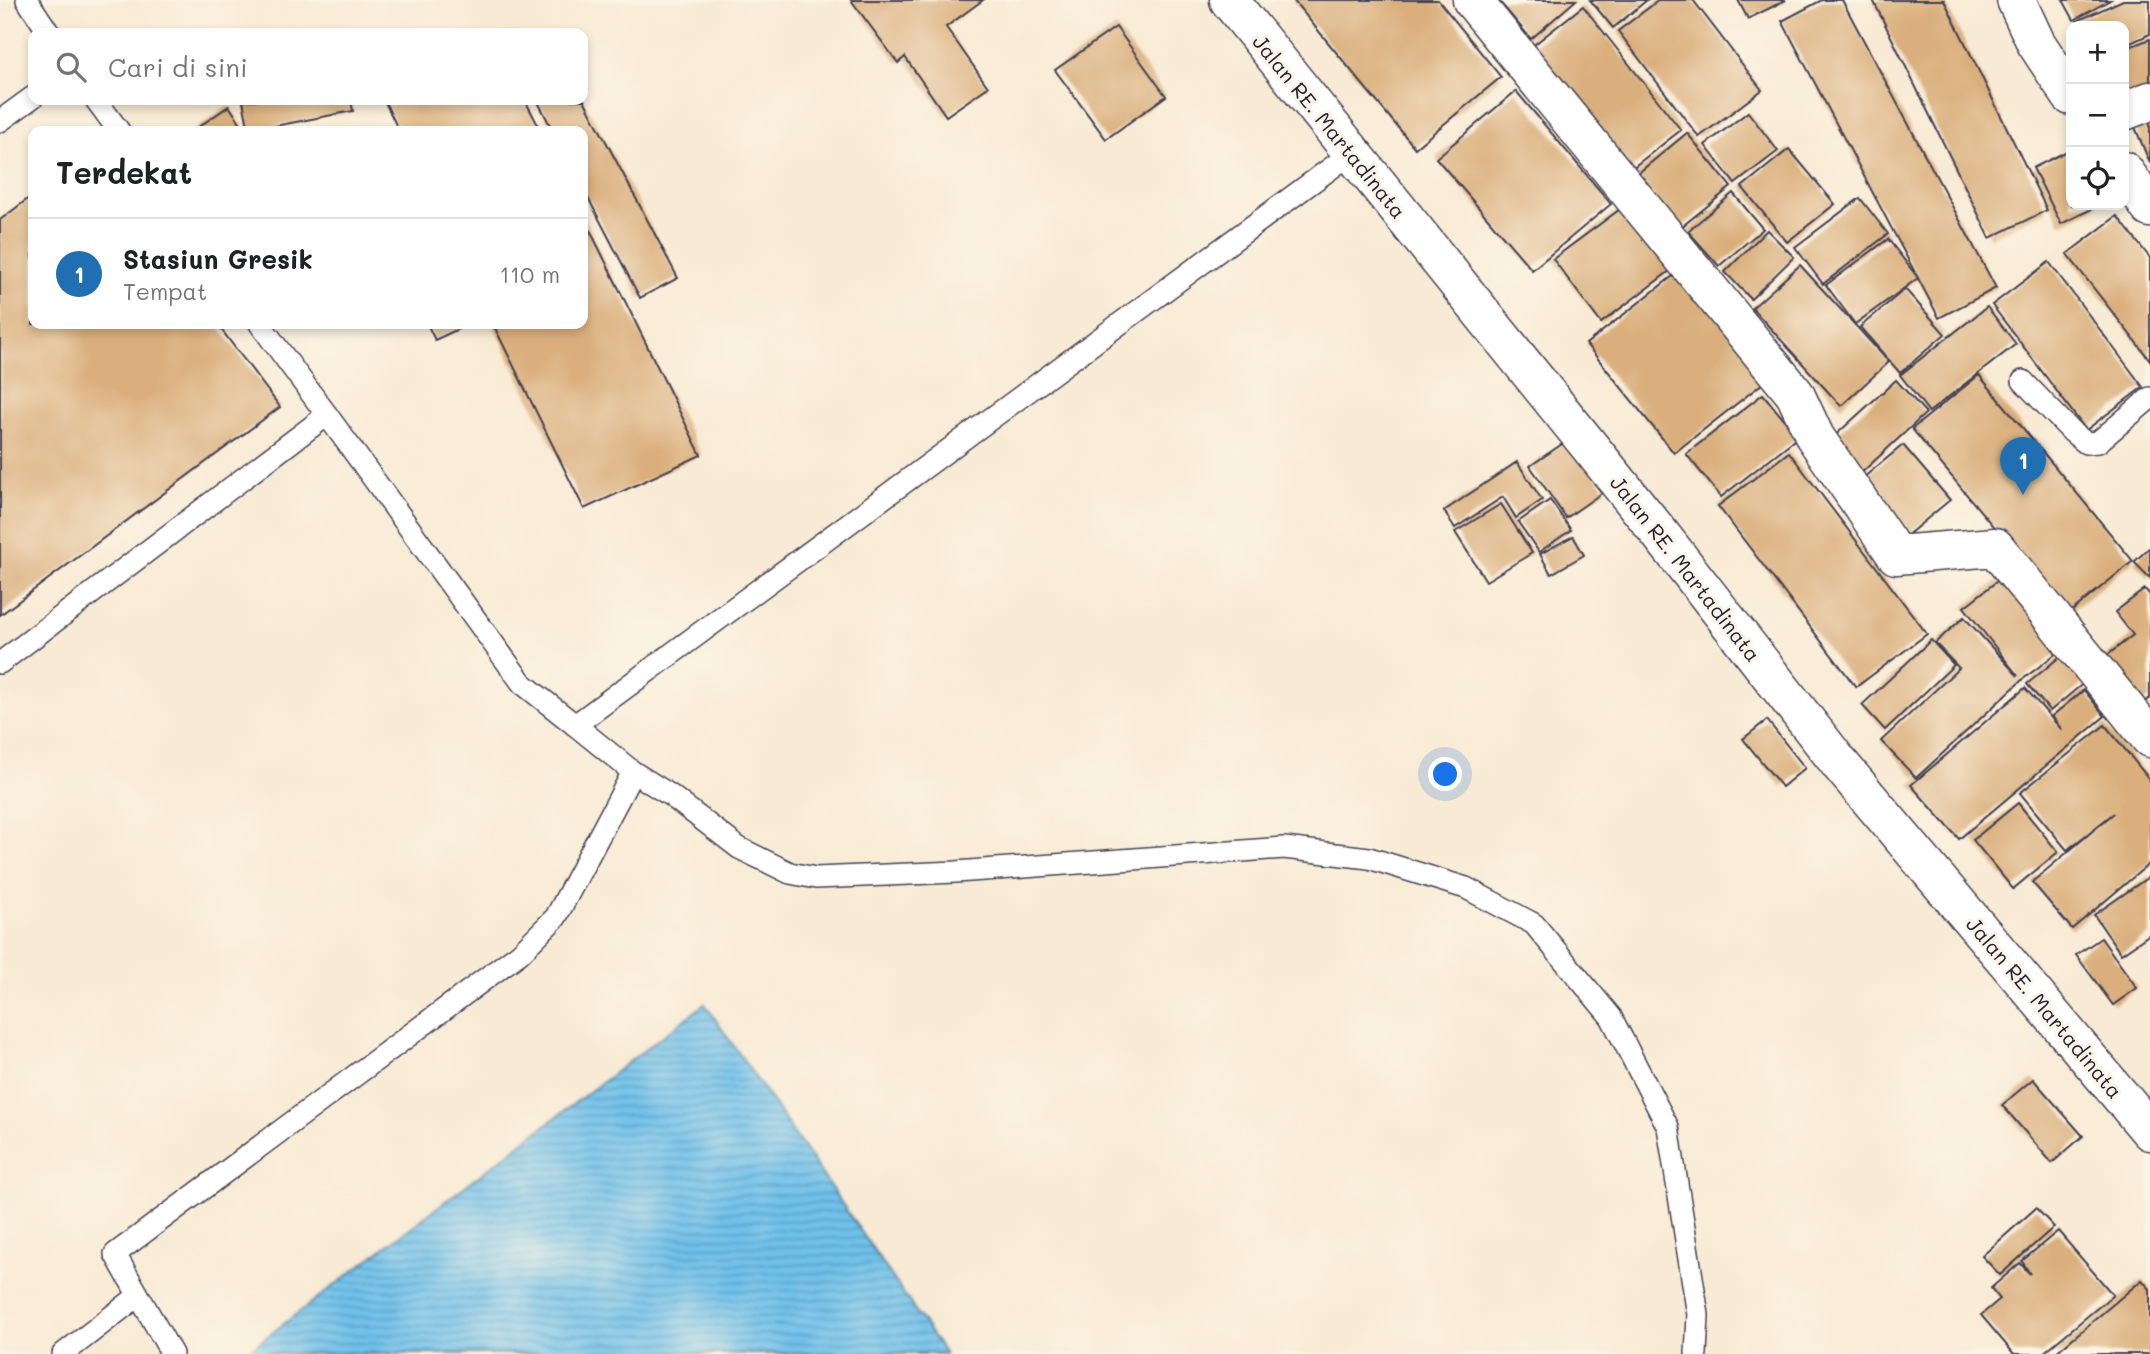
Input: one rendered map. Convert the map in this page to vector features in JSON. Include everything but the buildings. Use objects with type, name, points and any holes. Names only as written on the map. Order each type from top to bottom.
[{"type":"main road","name":"Jalan RE. Martadinata","points":[[1228,0],[1657,530],[1839,763],[2150,1131]]},
{"type":"main road","points":[[1472,0],[1795,394],[1815,437],[1896,555],[1995,547],[2150,738]]},
{"type":"main road","points":[[2016,0],[2036,43],[2066,88]]},
{"type":"main road","points":[[2129,109],[2150,101]]},
{"type":"main road","points":[[2129,178],[2150,208]]},
{"type":"lane","points":[[27,0],[46,28]]},
{"type":"lane","points":[[0,121],[28,101]]},
{"type":"lane","points":[[100,105],[115,126]]},
{"type":"lane","points":[[576,725],[1353,152]]},
{"type":"lane","points":[[264,329],[522,683],[633,772],[670,795],[739,848],[790,873],[816,878],[956,872],[1284,848],[1369,858],[1466,888],[1534,923],[1611,1017],[1668,1127],[1698,1315],[1696,1354]]},
{"type":"lane","points":[[2023,381],[2071,432],[2086,443],[2098,442],[2150,398]]},
{"type":"lane","points":[[0,663],[327,415]]},
{"type":"lane","points":[[172,1354],[115,1254],[520,953],[556,917],[633,772]]},
{"type":"lane","points":[[63,1354],[138,1296]]},
{"type":"water","points":[[705,1004],[945,1354],[244,1354]]},
{"type":"place","name":"Stasiun Gresik","points":[[2023,495]]}]
